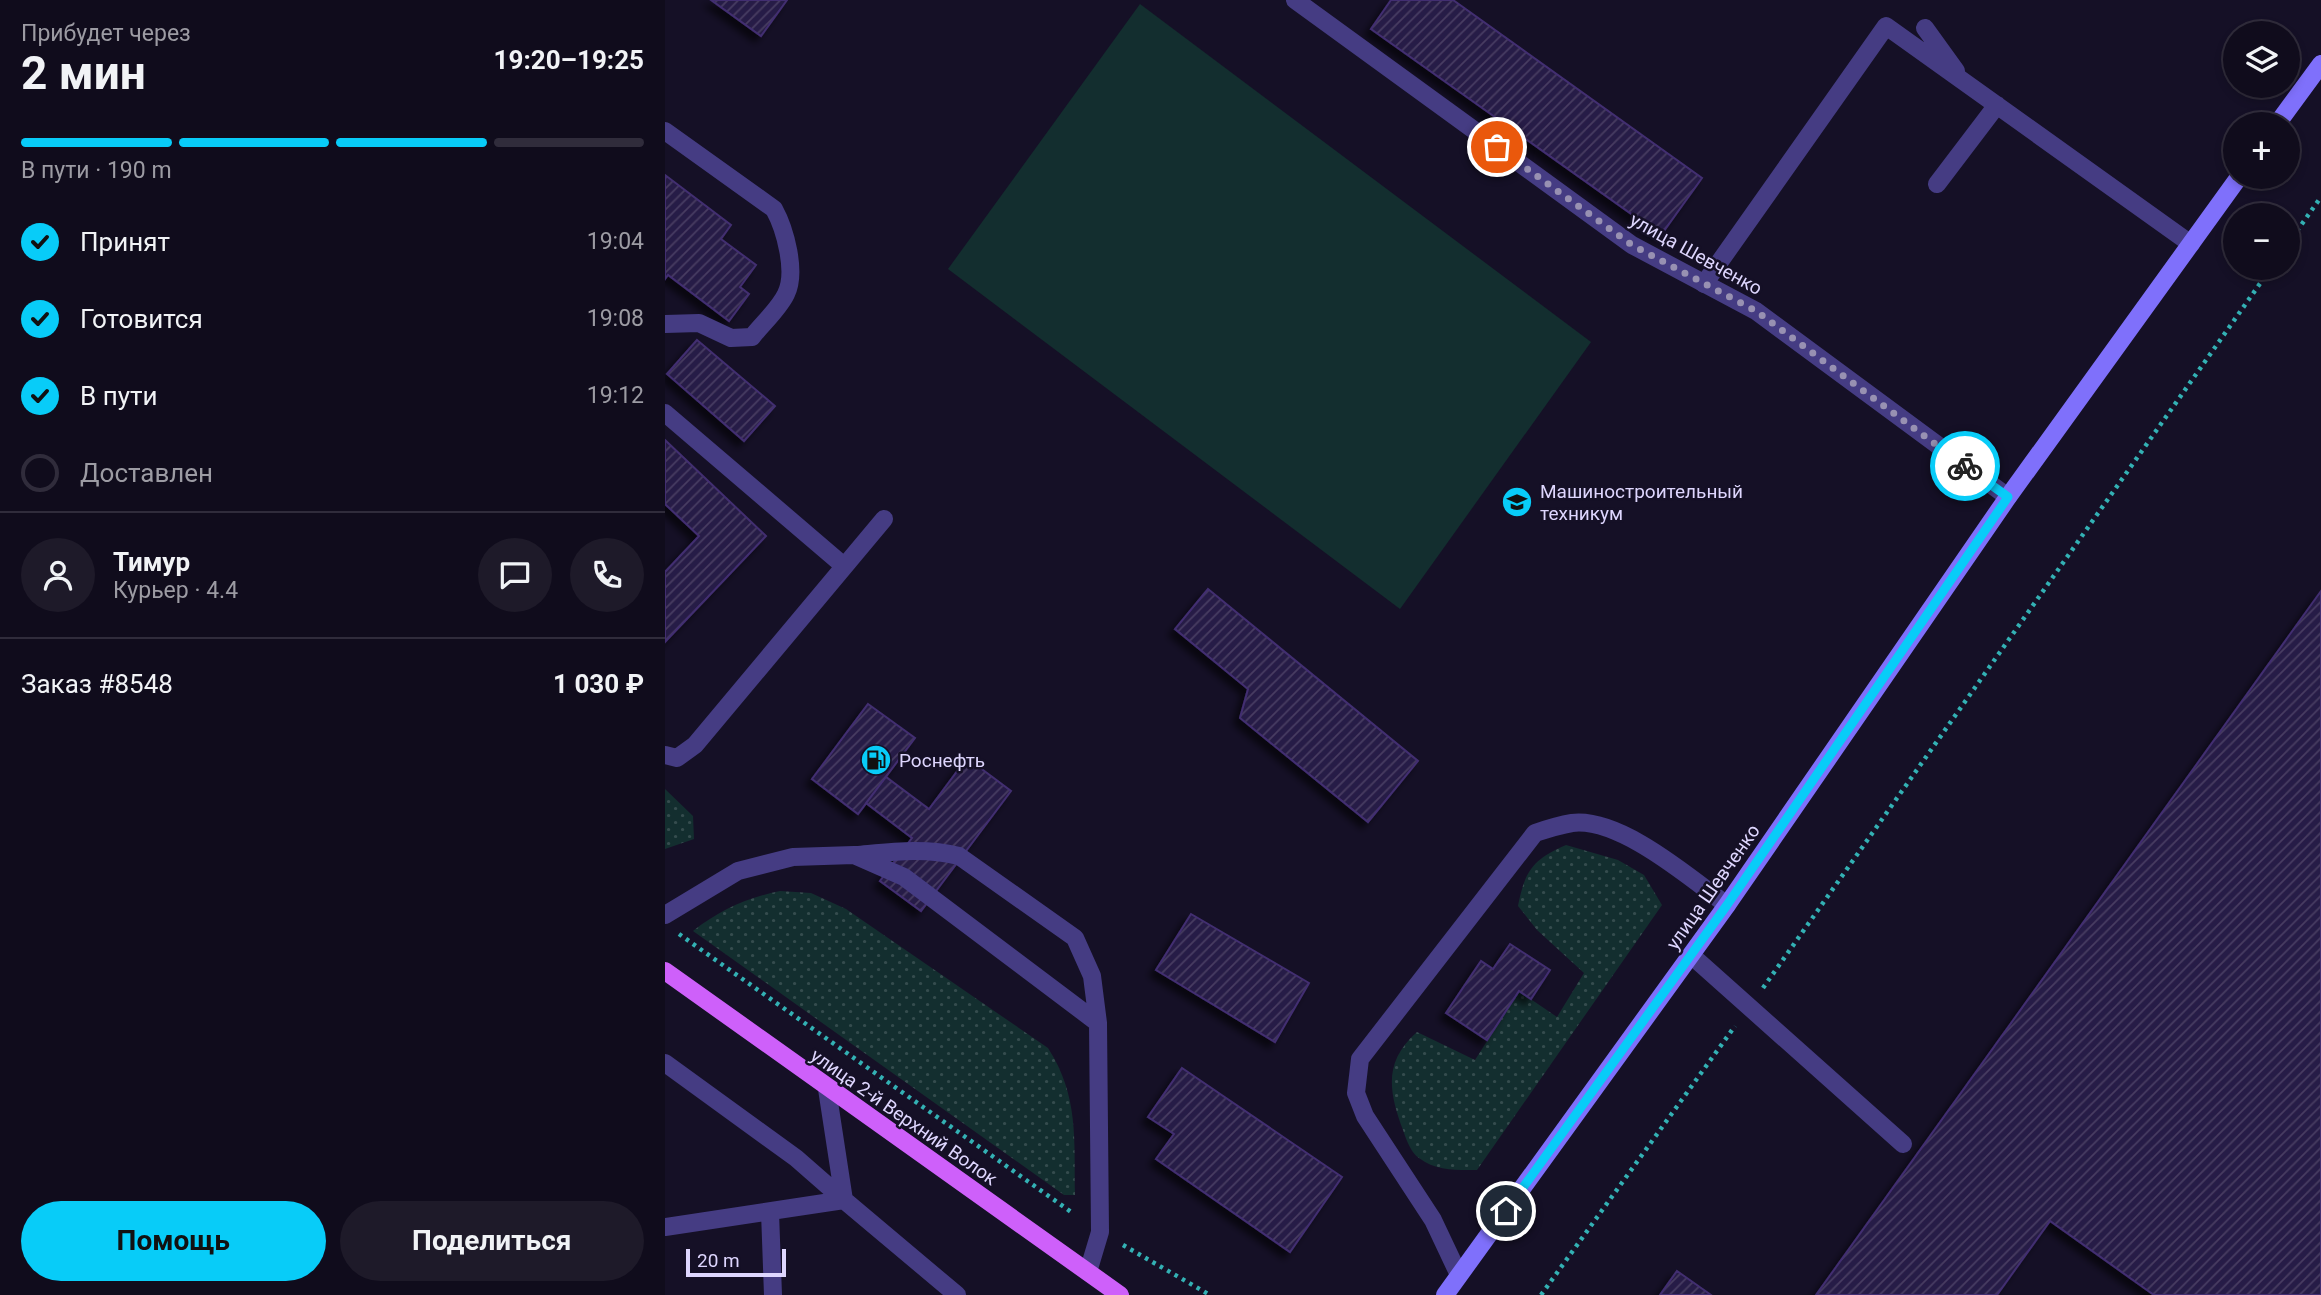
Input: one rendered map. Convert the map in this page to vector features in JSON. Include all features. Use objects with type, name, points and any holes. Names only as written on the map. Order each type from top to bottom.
[{"type":"main road","name":"улица 2-й Верхний Волок","points":[[665,971],[827,1089],[1121,1295]]},
{"type":"street","name":"улица Шевченко","points":[[1295,0],[1632,245],[1756,311],[2008,497]]},
{"type":"street","points":[[1704,284],[1886,26],[2191,244]]},
{"type":"street","points":[[1925,28],[1965,83]]},
{"type":"street","points":[[2286,112],[2321,64]]},
{"type":"street","points":[[1937,184],[1997,105]]},
{"type":"street","points":[[665,131],[774,209],[784,227],[789,248],[787,292],[752,337],[731,338],[699,323],[665,324]]},
{"type":"street","name":"улица Шевченко","points":[[1445,1295],[1727,905],[2008,497],[2230,189]]},
{"type":"street","points":[[665,413],[844,566]]},
{"type":"street","points":[[665,755],[677,758],[695,745],[884,519]]},
{"type":"street","points":[[1459,1275],[1433,1220],[1365,1116],[1356,1093],[1360,1059],[1535,832],[1574,822],[1615,831],[1659,854],[1727,905]]},
{"type":"street","points":[[665,915],[738,871],[793,857],[899,851],[943,852],[959,856],[1075,938],[1092,976],[1098,1023],[1100,1232],[1088,1272]]},
{"type":"street","points":[[854,855],[904,877],[1098,1023]]},
{"type":"street","points":[[1691,955],[1903,1144]]},
{"type":"street","points":[[665,1063],[796,1158],[957,1295]]},
{"type":"street","points":[[827,1089],[844,1200]]},
{"type":"street","points":[[665,1227],[844,1200]]},
{"type":"street","points":[[770,1212],[773,1295]]},
{"type":"path","points":[[2300,227],[2321,197]]},
{"type":"path","points":[[1541,1295],[1750,1006],[2263,280]]},
{"type":"path","points":[[676,932],[1100,1232],[1210,1295]]},
{"type":"green space","points":[[1140,4],[1591,342],[1400,609],[948,269]]},
{"type":"green space","points":[[665,789],[693,816],[694,839],[665,849]]},
{"type":"green space","points":[[1566,845],[1618,860],[1644,875],[1662,905],[1477,1170],[1447,1169],[1432,1165],[1419,1158],[1407,1141],[1392,1090],[1394,1066],[1406,1043],[1417,1032],[1475,1060],[1519,991],[1557,1017],[1584,973],[1537,930],[1518,906],[1527,875],[1532,868],[1545,856]]},
{"type":"green space","points":[[780,891],[811,893],[846,909],[1048,1048],[1058,1066],[1070,1101],[1075,1195],[1064,1195],[693,931],[734,906]]},
{"type":"building","points":[[711,0],[787,0],[761,36]]},
{"type":"building","points":[[1391,0],[1453,0],[1702,178],[1661,235],[1371,29]]},
{"type":"building","points":[[665,175],[731,225],[721,239],[756,265],[740,287],[749,294],[729,321],[668,275],[665,279]]},
{"type":"building","points":[[697,340],[775,406],[744,441],[667,374]]},
{"type":"building","points":[[665,440],[766,536],[665,642],[665,572],[699,536],[665,504]]},
{"type":"building","points":[[1208,589],[1418,761],[1368,822],[1240,718],[1248,689],[1175,629]]},
{"type":"building","points":[[2321,591],[2321,1295],[2154,1295],[2050,1221],[1997,1295],[1816,1295]]},
{"type":"building","points":[[868,704],[915,738],[858,814],[812,779]]},
{"type":"building","points":[[967,758],[1011,791],[921,911],[880,881],[912,838],[866,803],[886,777],[929,809]]},
{"type":"building","points":[[1191,914],[1309,983],[1275,1042],[1156,970]]},
{"type":"building","points":[[1510,944],[1550,970],[1531,999],[1519,991],[1487,1040],[1446,1013],[1481,961],[1493,969]]},
{"type":"building","points":[[1182,1068],[1342,1177],[1290,1252],[1156,1159],[1174,1134],[1148,1117]]},
{"type":"building","points":[[1677,1271],[1711,1295],[1660,1295]]},
{"type":"way so far","points":[[1497,147],[1632,245],[1756,311],[1965,466]]},
{"type":"place","name":"Машиностроительный техникум","points":[[1517,502]]},
{"type":"place","name":"Роснефть","points":[[876,760]]},
{"type":"route","points":[[1506,1211],[1727,905],[2008,497],[1965,466]]}]
